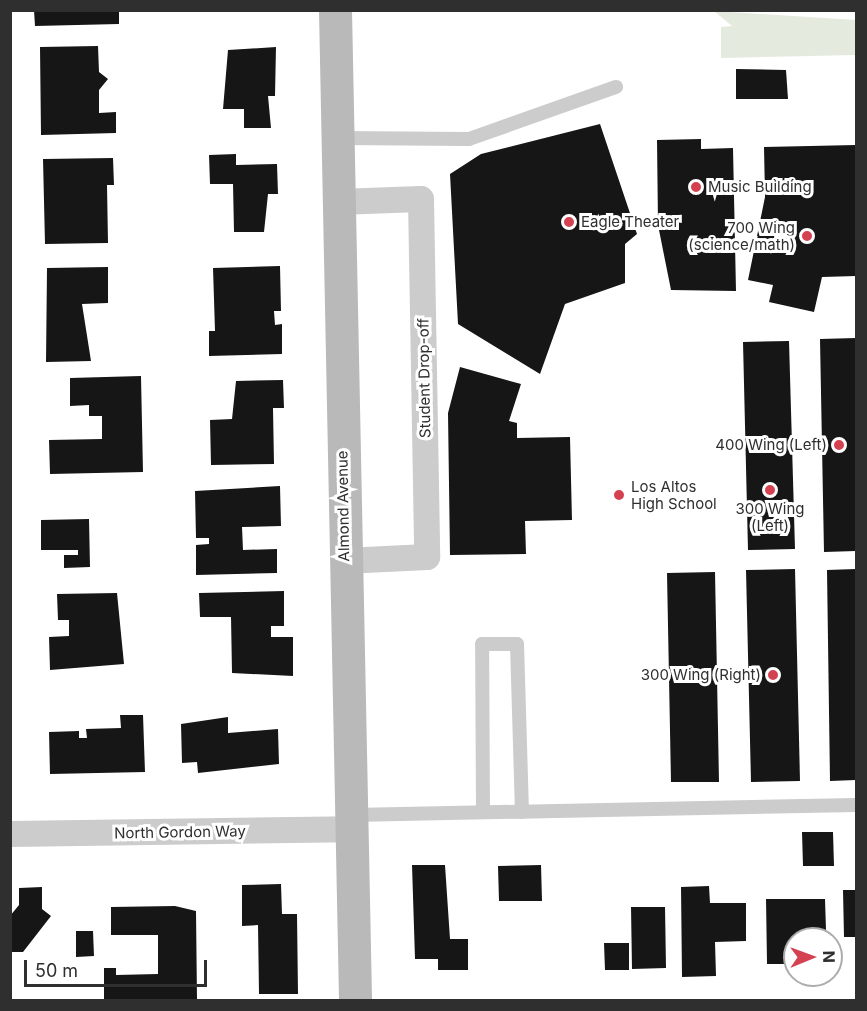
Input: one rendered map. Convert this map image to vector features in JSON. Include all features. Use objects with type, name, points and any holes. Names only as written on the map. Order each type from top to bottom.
[{"type":"street","name":"Almond Avenue","points":[[335,10],[349,822],[355,1000]]},
{"type":"street","name":"Student Drop-off","points":[[338,202],[421,199],[427,557],[344,561]]},
{"type":"street","name":"North Gordon Way","points":[[10,834],[349,822]]},
{"type":"lane","points":[[337,138],[469,139],[616,87]]},
{"type":"lane","points":[[483,812],[482,644],[517,644],[522,812]]},
{"type":"lane","points":[[349,822],[483,812],[856,805]]},
{"type":"shaded area","points":[[714,11],[856,20],[856,55],[721,58],[721,27],[732,26]]},
{"type":"building","points":[[34,10],[119,10],[119,24],[35,26]]},
{"type":"building","points":[[98,46],[99,72],[108,79],[99,90],[99,113],[116,112],[116,133],[41,135],[40,47]]},
{"type":"building","points":[[276,47],[275,96],[268,96],[271,128],[244,128],[244,109],[223,109],[228,50]]},
{"type":"building","points":[[736,69],[786,70],[788,99],[736,99]]},
{"type":"building","points":[[600,124],[637,234],[625,244],[625,283],[565,304],[540,374],[458,324],[450,174],[481,154]]},
{"type":"building","name":"Music Building","points":[[701,139],[701,149],[733,148],[736,291],[671,290],[658,225],[657,140]]},
{"type":"building","name":"700 Wing (science/math)","points":[[856,145],[856,276],[822,277],[814,312],[769,302],[773,285],[748,280],[765,197],[764,147]]},
{"type":"building","points":[[236,154],[236,165],[277,164],[278,194],[268,194],[264,232],[234,232],[233,184],[210,184],[209,155]]},
{"type":"building","points":[[113,158],[114,185],[107,185],[108,243],[45,244],[43,159]]},
{"type":"building","points":[[280,266],[281,311],[274,311],[275,325],[282,324],[282,354],[209,356],[209,331],[215,331],[213,268]]},
{"type":"building","points":[[108,267],[108,303],[82,304],[91,361],[46,362],[47,268]]},
{"type":"building","name":"400 Wing (Left)","points":[[856,338],[856,551],[824,552],[820,339]]},
{"type":"building","name":"300 Wing (Left)","points":[[789,341],[795,549],[748,550],[743,342]]},
{"type":"building","points":[[460,367],[521,384],[509,421],[517,423],[517,438],[570,437],[572,520],[525,521],[526,554],[450,555],[448,413]]},
{"type":"building","points":[[141,376],[143,472],[50,474],[49,440],[102,439],[102,416],[89,416],[89,405],[70,406],[70,378]]},
{"type":"building","points":[[283,380],[284,408],[273,408],[274,464],[211,465],[210,420],[232,419],[236,381]]},
{"type":"building","points":[[280,486],[281,526],[242,527],[243,550],[277,549],[277,573],[196,575],[196,545],[209,544],[209,538],[196,538],[195,491]]},
{"type":"building","points":[[89,519],[90,567],[64,568],[64,555],[78,555],[78,550],[41,550],[41,520]]},
{"type":"building","name":"300 Wing (Right)","points":[[795,569],[800,781],[751,782],[746,570]]},
{"type":"building","points":[[856,569],[856,780],[830,781],[827,570]]},
{"type":"building","points":[[715,572],[719,782],[671,782],[667,573]]},
{"type":"building","points":[[284,591],[284,626],[271,626],[271,637],[293,637],[293,676],[232,673],[231,617],[200,617],[199,593]]},
{"type":"building","points":[[117,593],[124,664],[50,670],[49,637],[69,636],[69,620],[58,620],[57,594]]},
{"type":"building","points":[[120,715],[143,715],[145,772],[50,774],[49,732],[79,731],[79,738],[87,738],[86,729],[121,728]]},
{"type":"building","points":[[228,717],[228,733],[278,729],[279,764],[198,773],[197,762],[182,763],[181,724]]},
{"type":"building","points":[[802,832],[833,832],[834,866],[803,866]]},
{"type":"building","points":[[412,865],[445,865],[450,939],[468,939],[468,970],[438,970],[438,959],[415,959]]},
{"type":"building","points":[[541,865],[542,901],[499,901],[498,866]]},
{"type":"building","points":[[281,884],[282,914],[297,914],[298,994],[259,994],[258,925],[242,926],[242,885]]},
{"type":"building","points":[[709,886],[710,903],[746,903],[746,941],[715,942],[716,976],[682,977],[681,887]]},
{"type":"building","points":[[42,887],[42,909],[51,916],[23,952],[10,952],[10,916],[19,905],[19,888]]},
{"type":"building","points":[[843,890],[856,890],[856,937],[844,937]]},
{"type":"building","points":[[766,899],[825,899],[826,927],[783,927],[783,964],[767,964]]},
{"type":"building","points":[[175,906],[196,911],[197,1000],[104,1000],[104,968],[116,968],[116,975],[158,974],[158,935],[111,935],[111,907]]},
{"type":"building","points":[[631,907],[665,907],[666,968],[632,969]]},
{"type":"building","points":[[76,931],[93,931],[94,956],[76,957]]},
{"type":"building","points":[[604,943],[629,943],[629,970],[605,970]]},
{"type":"place","name":"Music Building","points":[[696,187]]},
{"type":"place","name":"Eagle Theater","points":[[569,222]]},
{"type":"place","name":"700 Wing (science/math)","points":[[807,236]]},
{"type":"place","name":"400 Wing (Left)","points":[[839,445]]},
{"type":"place","name":"300 Wing (Left)","points":[[770,490]]},
{"type":"place","name":"Los Altos High School","points":[[619,495]]},
{"type":"place","name":"300 Wing (Right)","points":[[773,675]]}]
